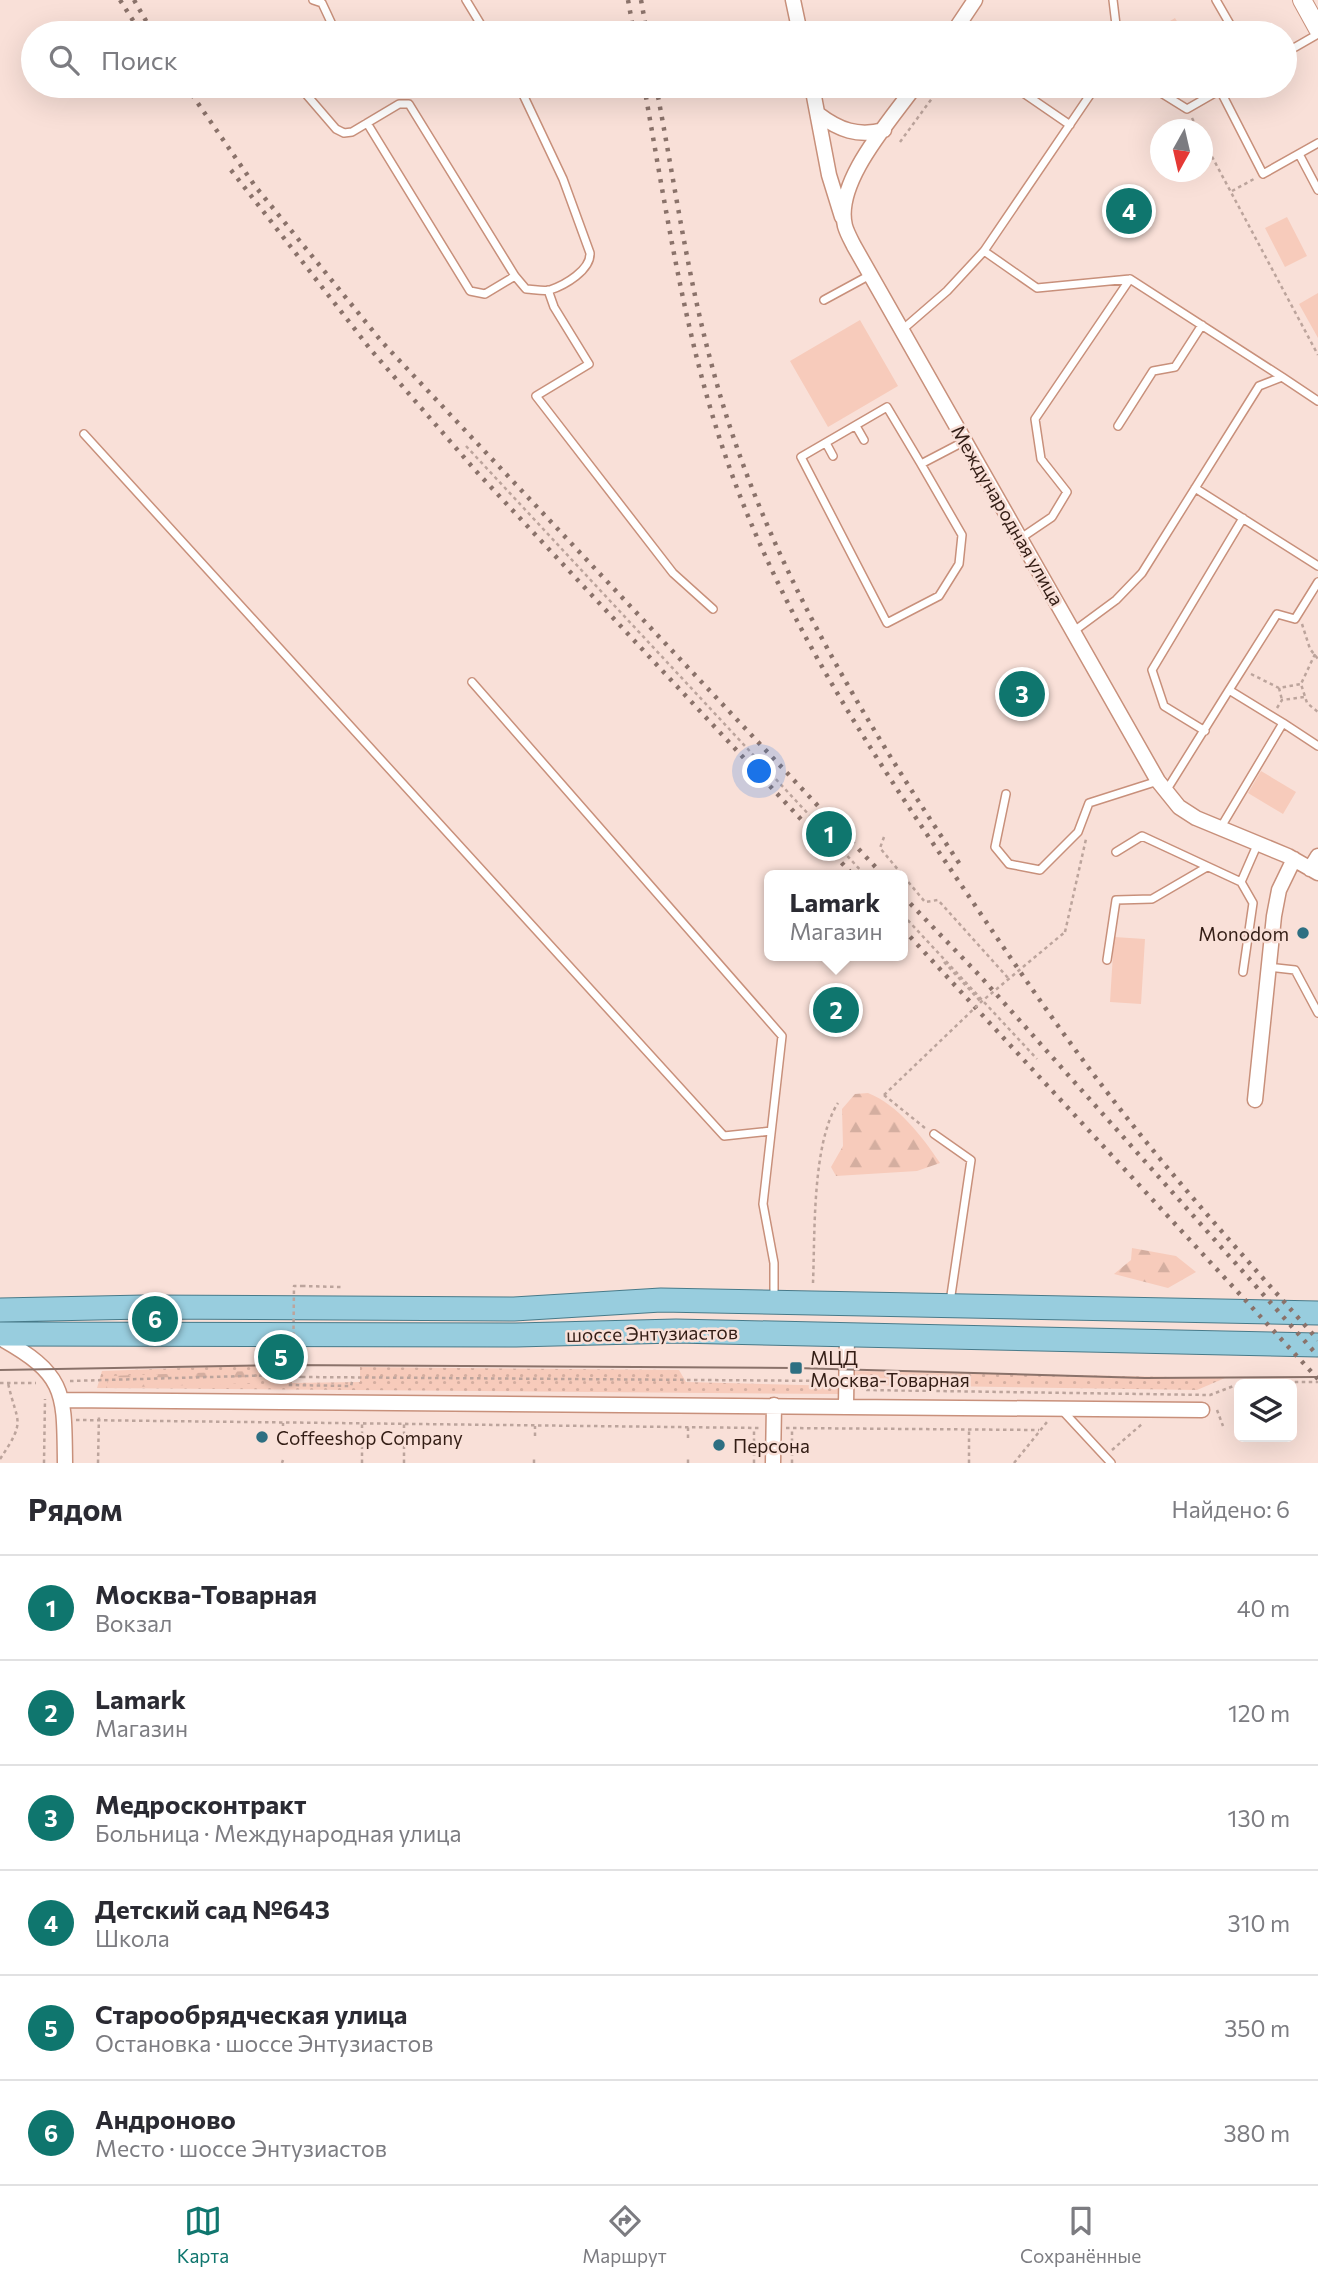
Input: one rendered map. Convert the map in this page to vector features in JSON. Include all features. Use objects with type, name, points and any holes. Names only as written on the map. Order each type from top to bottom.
[{"type":"main road","name":"шоссе Энтузиастов","points":[[0,1310],[144,1307],[514,1309],[614,1301],[1318,1313]]},
{"type":"main road","name":"шоссе Энтузиастов","points":[[0,1336],[516,1335],[676,1331],[1311,1345]]},
{"type":"street","points":[[793,0],[797,21]]},
{"type":"street","points":[[961,21],[975,0]]},
{"type":"street","points":[[1302,0],[1318,31]]},
{"type":"street","name":"Международная улица","points":[[814,98],[829,175],[845,225],[870,275],[1162,786],[1187,813],[1315,866]]},
{"type":"street","points":[[845,225],[845,205],[850,179],[907,98]]},
{"type":"street","points":[[818,114],[833,126],[863,135],[884,130]]},
{"type":"street","points":[[1255,1100],[1267,967],[1279,890],[1294,859]]},
{"type":"street","points":[[846,1406],[847,1335]]},
{"type":"street","points":[[0,1336],[41,1366],[55,1382],[64,1399],[65,1463]]},
{"type":"street","points":[[64,1399],[1202,1410]]},
{"type":"street","points":[[773,1463],[774,1405]]},
{"type":"lane","points":[[313,0],[323,3],[331,21]]},
{"type":"lane","points":[[466,0],[479,21]]},
{"type":"lane","points":[[1113,0],[1116,21]]},
{"type":"lane","points":[[1216,0],[1228,21]]},
{"type":"lane","points":[[1297,44],[1318,31]]},
{"type":"lane","points":[[310,98],[340,132],[348,133],[399,104],[412,107],[515,276],[526,289],[548,290],[585,269],[590,253],[563,179],[525,98]]},
{"type":"lane","points":[[1031,98],[1070,125]]},
{"type":"lane","points":[[902,330],[947,291],[984,251],[1088,98]]},
{"type":"lane","points":[[1169,98],[1187,109],[1206,98]]},
{"type":"lane","points":[[1228,98],[1263,174],[1318,143]]},
{"type":"lane","points":[[367,123],[470,291],[485,294],[515,276]]},
{"type":"lane","points":[[1299,154],[1318,190]]},
{"type":"lane","points":[[984,251],[1037,288],[1130,279],[1318,401]]},
{"type":"lane","points":[[824,300],[870,275]]},
{"type":"lane","points":[[1021,538],[1052,517],[1067,492],[1041,459],[1035,419],[1130,279]]},
{"type":"lane","points":[[548,290],[554,307],[589,364],[536,396],[673,573],[713,609]]},
{"type":"lane","points":[[1118,426],[1153,371],[1175,367],[1202,325]]},
{"type":"lane","points":[[1074,631],[1116,600],[1142,573],[1259,386],[1282,377]]},
{"type":"lane","points":[[887,407],[962,535],[959,564],[939,596],[887,623],[801,457],[826,443],[887,407]]},
{"type":"lane","points":[[856,426],[864,440]]},
{"type":"lane","points":[[84,434],[724,1136],[771,1131]]},
{"type":"lane","points":[[921,464],[965,441]]},
{"type":"lane","points":[[826,443],[834,456]]},
{"type":"lane","points":[[1195,488],[1318,566]]},
{"type":"lane","points":[[1205,731],[1164,706],[1152,670],[1242,518]]},
{"type":"lane","points":[[1006,794],[995,847],[1009,864],[1041,870],[1079,832],[1089,803],[1162,786],[1205,731],[1277,614],[1295,619],[1318,582]]},
{"type":"lane","points":[[472,682],[782,1036],[763,1204],[774,1263],[774,1302]]},
{"type":"lane","points":[[1230,690],[1318,746]]},
{"type":"lane","points":[[1221,827],[1283,723]]},
{"type":"lane","points":[[1116,852],[1142,836],[1241,882],[1253,902],[1243,972]]},
{"type":"lane","points":[[1241,882],[1258,843]]},
{"type":"lane","points":[[1107,960],[1116,900],[1152,900],[1207,867]]},
{"type":"lane","points":[[1267,967],[1295,971],[1318,1013]]},
{"type":"lane","points":[[934,1134],[971,1160],[949,1286],[950,1305]]},
{"type":"lane","points":[[1061,1408],[1105,1460]]},
{"type":"path","points":[[900,142],[932,98]]},
{"type":"path","points":[[1213,158],[1318,355]]},
{"type":"path","points":[[1231,192],[1263,174]]},
{"type":"path","points":[[466,446],[860,870]]},
{"type":"path","points":[[1298,614],[1318,659]]},
{"type":"path","points":[[1315,654],[1301,684],[1304,697],[1318,712]]},
{"type":"path","points":[[1242,670],[1279,688],[1301,684]]},
{"type":"path","points":[[1272,717],[1282,700],[1279,688]]},
{"type":"path","points":[[1282,700],[1304,697]]},
{"type":"path","points":[[884,837],[880,848],[898,870]]},
{"type":"path","points":[[934,1134],[884,1095],[981,1002],[1065,932],[1086,837]]},
{"type":"path","points":[[908,882],[925,902],[938,900],[1009,979]]},
{"type":"path","points":[[908,921],[1037,1059]]},
{"type":"path","points":[[944,962],[981,1002]]},
{"type":"path","points":[[813,1283],[817,1184],[829,1117],[838,1103]]},
{"type":"path","points":[[341,1287],[294,1286],[293,1377],[726,1378],[846,1381],[867,1390],[1210,1395],[1234,1386]]},
{"type":"path","points":[[71,1381],[281,1375],[288,1385],[351,1386],[353,1378]]},
{"type":"path","points":[[102,1380],[102,1388]]},
{"type":"path","points":[[1297,1382],[1318,1382]]},
{"type":"path","points":[[0,1459],[12,1442],[19,1421],[8,1383]]},
{"type":"path","points":[[43,1392],[44,1463]]},
{"type":"path","points":[[1105,1460],[1145,1421],[1154,1409],[1155,1394]]},
{"type":"path","points":[[98,1463],[100,1406]]},
{"type":"path","points":[[1014,1463],[1039,1430],[1061,1408]]},
{"type":"path","points":[[74,1420],[1039,1430]]},
{"type":"path","points":[[283,1423],[283,1433]]},
{"type":"path","points":[[362,1424],[362,1463]]},
{"type":"path","points":[[404,1424],[404,1463]]},
{"type":"path","points":[[535,1425],[535,1436]]},
{"type":"path","points":[[688,1427],[688,1438]]},
{"type":"path","points":[[754,1428],[754,1463]]},
{"type":"path","points":[[792,1428],[792,1463]]},
{"type":"path","points":[[969,1430],[969,1463]]},
{"type":"path","points":[[534,1457],[534,1463]]},
{"type":"green space","points":[[1287,217],[1307,256],[1285,267],[1265,228]]},
{"type":"green space","points":[[1318,293],[1318,338],[1299,304]]},
{"type":"green space","points":[[860,320],[898,386],[828,427],[790,361]]},
{"type":"green space","points":[[1261,771],[1296,792],[1283,814],[1248,793]]},
{"type":"green space","points":[[1114,937],[1145,939],[1141,1004],[1110,1002]]},
{"type":"green space","points":[[868,1093],[899,1113],[940,1163],[917,1171],[836,1176],[831,1167],[843,1146],[842,1109],[855,1094]]},
{"type":"green space","points":[[1132,1248],[1176,1256],[1196,1272],[1168,1288],[1114,1274],[1131,1260]]},
{"type":"green space","points":[[289,1364],[292,1383],[360,1382],[360,1367],[679,1370],[686,1382],[841,1386],[839,1394],[97,1388],[102,1371]]},
{"type":"green space","points":[[251,1371],[254,1383],[106,1388],[109,1376]]},
{"type":"green space","points":[[852,1371],[1225,1378],[1197,1390],[871,1385],[851,1379]]},
{"type":"tram line","points":[[0,1370],[281,1365],[796,1368],[1145,1378],[1318,1377]]},
{"type":"railway","points":[[120,0],[133,21]]},
{"type":"railway","points":[[134,0],[146,21]]},
{"type":"railway","points":[[628,0],[632,21]]},
{"type":"railway","points":[[641,0],[645,21]]},
{"type":"railway","points":[[194,98],[255,186],[382,342],[878,870]]},
{"type":"railway","points":[[646,98],[679,279],[701,375],[730,469],[750,522],[799,624],[884,770],[1068,1039],[1160,1159],[1318,1340]]},
{"type":"railway","points":[[658,98],[703,331],[732,434],[757,499],[784,563],[849,687],[961,866]]},
{"type":"railway","points":[[231,170],[371,350],[475,470],[848,870]]},
{"type":"railway","points":[[908,901],[981,977],[1318,1356]]},
{"type":"railway","points":[[908,934],[1318,1379]]},
{"type":"place","name":"Детский сад №643","points":[[1129,211]]},
{"type":"place","name":"Медросконтракт","points":[[1022,694]]},
{"type":"place","name":"Москва-Товарная","points":[[829,834]]},
{"type":"place","name":"Monodom","points":[[1303,933]]},
{"type":"place","name":"Lamark","points":[[836,1010]]},
{"type":"place","name":"Андроново","points":[[155,1319]]},
{"type":"place","name":"Старообрядческая улица","points":[[281,1357]]},
{"type":"place","name":"МЦД Москва-Товарная","points":[[796,1368]]},
{"type":"place","name":"Coffeeshop Company","points":[[262,1437]]},
{"type":"place","name":"Персона","points":[[719,1445]]}]
